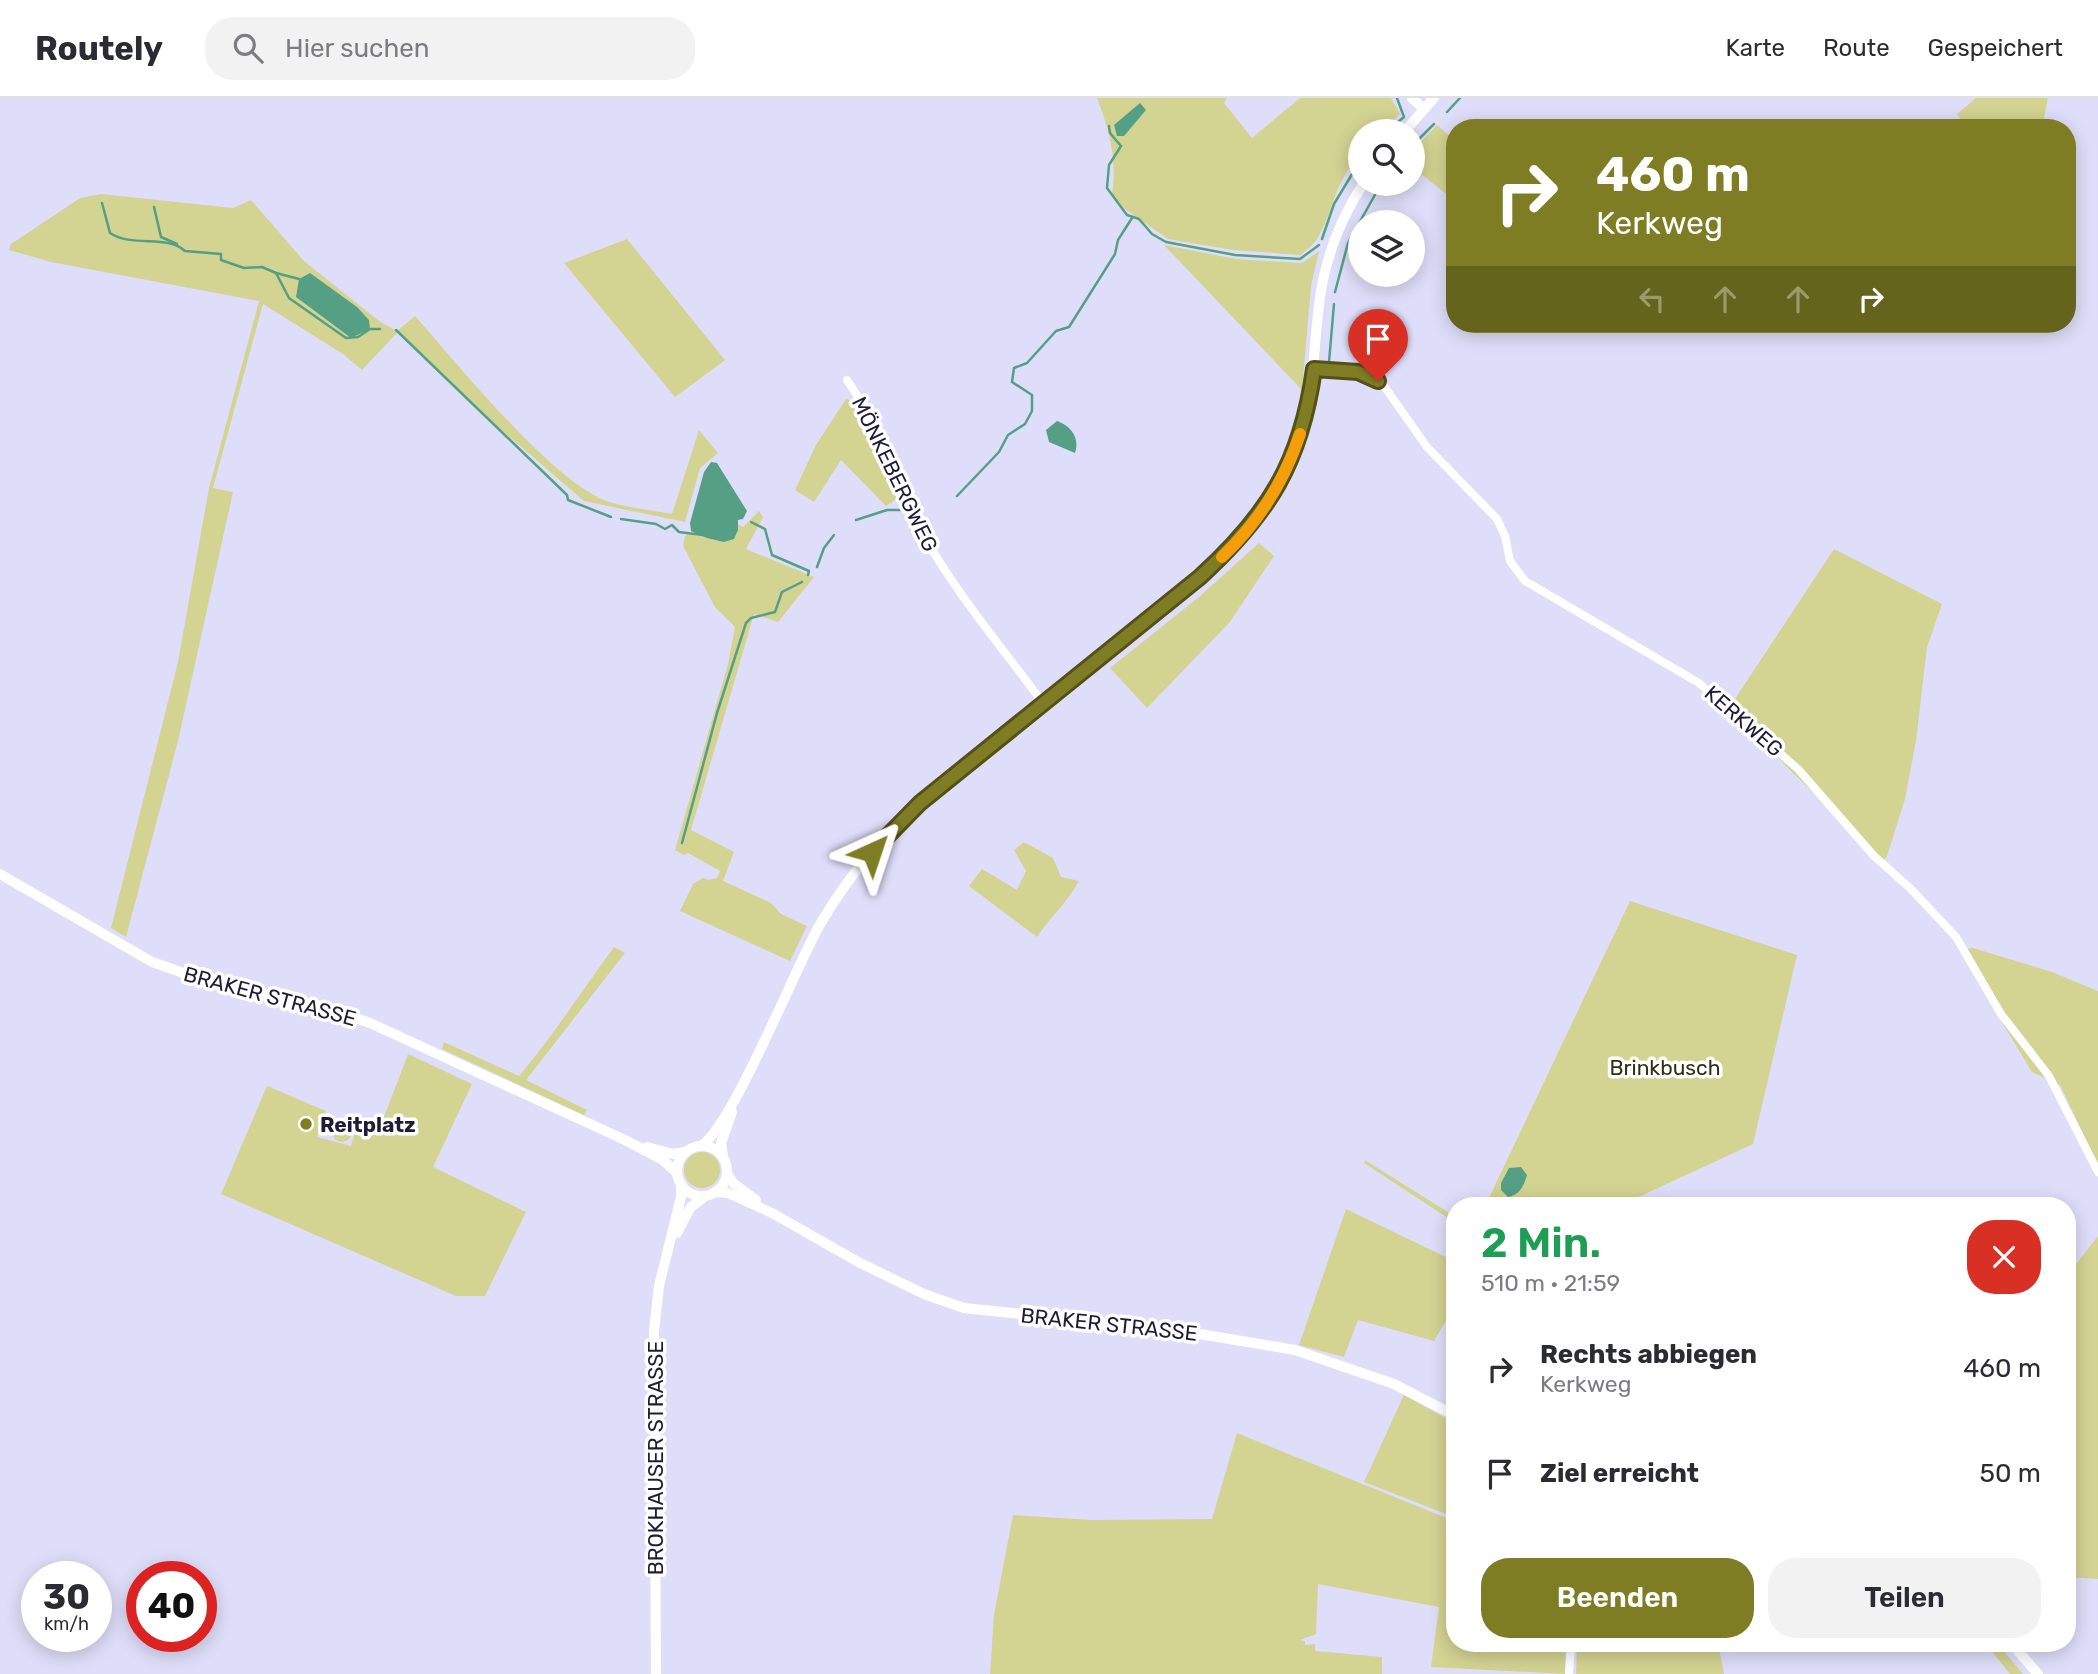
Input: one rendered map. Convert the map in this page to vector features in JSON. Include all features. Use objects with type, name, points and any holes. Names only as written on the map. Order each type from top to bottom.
[{"type":"street","points":[[1412,98],[1424,109]]},
{"type":"street","points":[[1415,119],[1434,98]]},
{"type":"street","points":[[741,1087],[721,1143],[727,1173],[725,1181],[710,1194],[691,1193],[679,1179],[686,1152],[711,1138],[741,1087],[819,927],[859,867],[884,837],[920,803],[1200,577],[1253,524],[1289,468],[1305,421],[1314,369],[1321,295],[1330,253],[1357,196]]},
{"type":"street","name":"KERKWEG","points":[[1314,369],[1358,372],[1378,381],[1427,447],[1497,520],[1505,536],[1510,561],[1525,581],[1699,683],[1798,769],[1874,856],[1951,931],[2001,1014],[2049,1076],[2098,1172]]},
{"type":"street","name":"MÖNKEBERGWEG","points":[[847,380],[861,400],[918,526],[944,570],[1043,703]]},
{"type":"street","name":"BRAKER STRASSE","points":[[0,874],[118,945],[169,969],[215,985],[324,1007],[370,1023],[625,1140],[663,1160],[679,1179]]},
{"type":"street","name":"BRAKER STRASSE","points":[[625,1140],[673,1154],[686,1152]]},
{"type":"street","points":[[701,1146],[717,1150],[723,1156]]},
{"type":"street","name":"BRAKER STRASSE","points":[[727,1173],[733,1183],[772,1213]]},
{"type":"street","name":"BROKHAUSER STRASSE","points":[[656,1674],[654,1331],[659,1286],[681,1197],[679,1179]]},
{"type":"street","name":"BRAKER STRASSE","points":[[710,1194],[728,1193],[772,1213],[836,1251],[902,1284],[964,1308],[1176,1330],[1285,1348],[1356,1369],[1446,1411]]},
{"type":"street","name":"BROKHAUSER STRASSE","points":[[670,1244],[690,1208],[710,1194]]},
{"type":"street","points":[[1569,1674],[1570,1652]]},
{"type":"street","points":[[2019,1652],[2038,1674]]},
{"type":"green space","points":[[1097,98],[1227,98],[1224,103],[1252,138],[1300,98],[1391,98],[1400,114],[1395,119],[1348,119],[1348,170],[1317,239],[1301,255],[1233,250],[1168,239],[1125,209],[1112,195],[1114,169],[1106,122]]},
{"type":"green space","points":[[1976,98],[2048,98],[2044,119],[1960,119],[1957,114]]},
{"type":"green space","points":[[1437,125],[1446,133],[1446,194],[1425,177],[1425,137]]},
{"type":"green space","points":[[101,194],[233,208],[251,200],[304,261],[379,321],[397,331],[415,316],[480,391],[535,448],[587,491],[609,502],[672,514],[699,430],[718,453],[700,468],[685,522],[584,501],[469,402],[398,332],[362,370],[343,354],[263,304],[213,488],[233,492],[178,741],[126,937],[111,928],[178,662],[209,488],[259,301],[51,262],[9,250],[11,244],[80,198]]},
{"type":"green space","points":[[627,239],[725,360],[675,397],[564,263]]},
{"type":"green space","points":[[1164,245],[1236,259],[1302,263],[1319,251],[1311,286],[1302,390]]},
{"type":"green space","points":[[846,399],[856,402],[899,497],[886,506],[841,460],[814,502],[795,490],[816,445]]},
{"type":"green space","points":[[759,511],[763,517],[746,549],[814,577],[778,622],[754,614],[691,830],[734,852],[723,881],[771,903],[781,914],[807,926],[790,961],[680,911],[693,884],[703,878],[717,878],[720,871],[688,853],[684,855],[675,850],[728,664],[735,627],[715,607],[683,546],[685,536],[697,528],[731,520],[743,527]]},
{"type":"green space","points":[[1259,543],[1274,556],[1229,623],[1147,708],[1110,668],[1199,597]]},
{"type":"green space","points":[[1834,549],[1942,604],[1927,647],[1916,741],[1905,799],[1883,862],[1757,737],[1763,731],[1733,702]]},
{"type":"green space","points":[[1024,842],[1053,858],[1061,877],[1079,881],[1037,937],[969,886],[982,869],[1017,890],[1026,871],[1014,850]]},
{"type":"green space","name":"Brinkbusch","points":[[1630,901],[1797,955],[1753,1144],[1638,1197],[1489,1197]]},
{"type":"green space","points":[[614,947],[625,953],[526,1080],[587,1110],[584,1115],[442,1049],[444,1042],[519,1076]]},
{"type":"green space","points":[[1973,948],[2052,972],[2098,991],[2098,1165],[2060,1085],[2032,1072],[1977,981],[1983,975],[1967,949]]},
{"type":"green space","points":[[408,1054],[472,1084],[433,1167],[526,1212],[485,1296],[456,1296],[221,1194],[267,1086],[326,1111],[317,1137],[351,1146],[357,1125],[379,1130]]},
{"type":"green space","points":[[342,1122],[349,1125],[352,1132],[349,1139],[342,1142],[335,1139],[332,1132],[335,1125]]},
{"type":"green space","points":[[702,1152],[715,1157],[720,1170],[715,1183],[702,1188],[689,1183],[684,1170],[689,1157]]},
{"type":"green space","points":[[1365,1160],[1446,1211],[1446,1217],[1364,1163]]},
{"type":"green space","points":[[1346,1209],[1446,1257],[1446,1321],[1434,1341],[1358,1320],[1344,1357],[1299,1345]]},
{"type":"green space","points":[[2098,1236],[2098,1579],[2076,1578],[2076,1264]]},
{"type":"green space","points":[[1404,1395],[1446,1419],[1446,1514],[1364,1482]]},
{"type":"green space","points":[[1237,1433],[1446,1518],[1446,1652],[1566,1652],[1565,1674],[1431,1667],[1439,1607],[1318,1584],[1316,1634],[1300,1640],[1305,1641],[1305,1645],[1315,1644],[1315,1651],[1382,1657],[1382,1674],[990,1674],[994,1615],[1013,1515],[1092,1520],[1212,1519]]},
{"type":"green space","points":[[1577,1652],[1720,1652],[1724,1674],[1576,1674]]},
{"type":"green space","points":[[1992,1652],[2005,1652],[2023,1674],[2010,1674]]},
{"type":"shaded area","points":[[1140,103],[1146,110],[1124,136],[1117,136],[1114,125]]},
{"type":"shaded area","points":[[310,273],[357,307],[369,320],[370,329],[351,338],[296,297],[299,279]]},
{"type":"shaded area","points":[[1057,421],[1073,433],[1075,453],[1049,442],[1046,430]]},
{"type":"shaded area","points":[[711,462],[717,463],[747,511],[743,519],[738,520],[734,539],[724,542],[691,531],[690,523],[704,472]]},
{"type":"shaded area","points":[[1521,1167],[1527,1175],[1524,1182],[1518,1192],[1508,1197],[1501,1190],[1501,1183],[1509,1168]]},
{"type":"waterway","points":[[1397,98],[1404,117],[1402,119]]},
{"type":"waterway","points":[[1447,112],[1460,98]]},
{"type":"waterway","points":[[1425,133],[1434,124]]},
{"type":"waterway","points":[[1109,126],[1110,133],[1121,146],[1109,165],[1107,188],[1127,215],[1139,219],[1152,234],[1166,242],[1235,255],[1300,259],[1319,245]]},
{"type":"waterway","points":[[1322,239],[1334,204],[1348,181]]},
{"type":"waterway","points":[[1335,292],[1348,243],[1374,196]]},
{"type":"waterway","points":[[102,203],[110,233],[129,240],[169,243],[185,251],[221,254],[221,260],[244,268],[262,267],[276,273],[289,298],[346,338],[358,337],[370,329],[380,329]]},
{"type":"waterway","points":[[154,207],[161,237],[177,244]]},
{"type":"waterway","points":[[957,496],[999,452],[1008,435],[1025,424],[1032,411],[1032,395],[1012,382],[1014,368],[1027,363],[1056,331],[1069,327],[1115,254],[1118,240],[1132,218]]},
{"type":"waterway","points":[[276,273],[299,279]]},
{"type":"waterway","points":[[1329,362],[1334,304]]},
{"type":"waterway","points":[[396,330],[567,495],[568,500],[611,517]]},
{"type":"waterway","points":[[856,520],[887,510],[901,510]]},
{"type":"waterway","points":[[621,519],[656,524],[665,529],[672,525],[679,532],[703,535]]},
{"type":"waterway","points":[[751,522],[765,529],[772,555],[809,571],[808,575]]},
{"type":"waterway","points":[[817,567],[824,548],[834,535]]},
{"type":"waterway","points":[[682,843],[717,713],[746,623],[751,618],[775,612],[782,592],[802,582]]},
{"type":"slow traffic","points":[[1222,557],[1261,513],[1289,468],[1300,434]]},
{"type":"place","name":"Reitplatz","points":[[306,1124]]},
{"type":"route","points":[[872,852],[920,803],[1200,577],[1236,543],[1261,513],[1289,468],[1305,421],[1314,369],[1358,372],[1378,381]]}]
